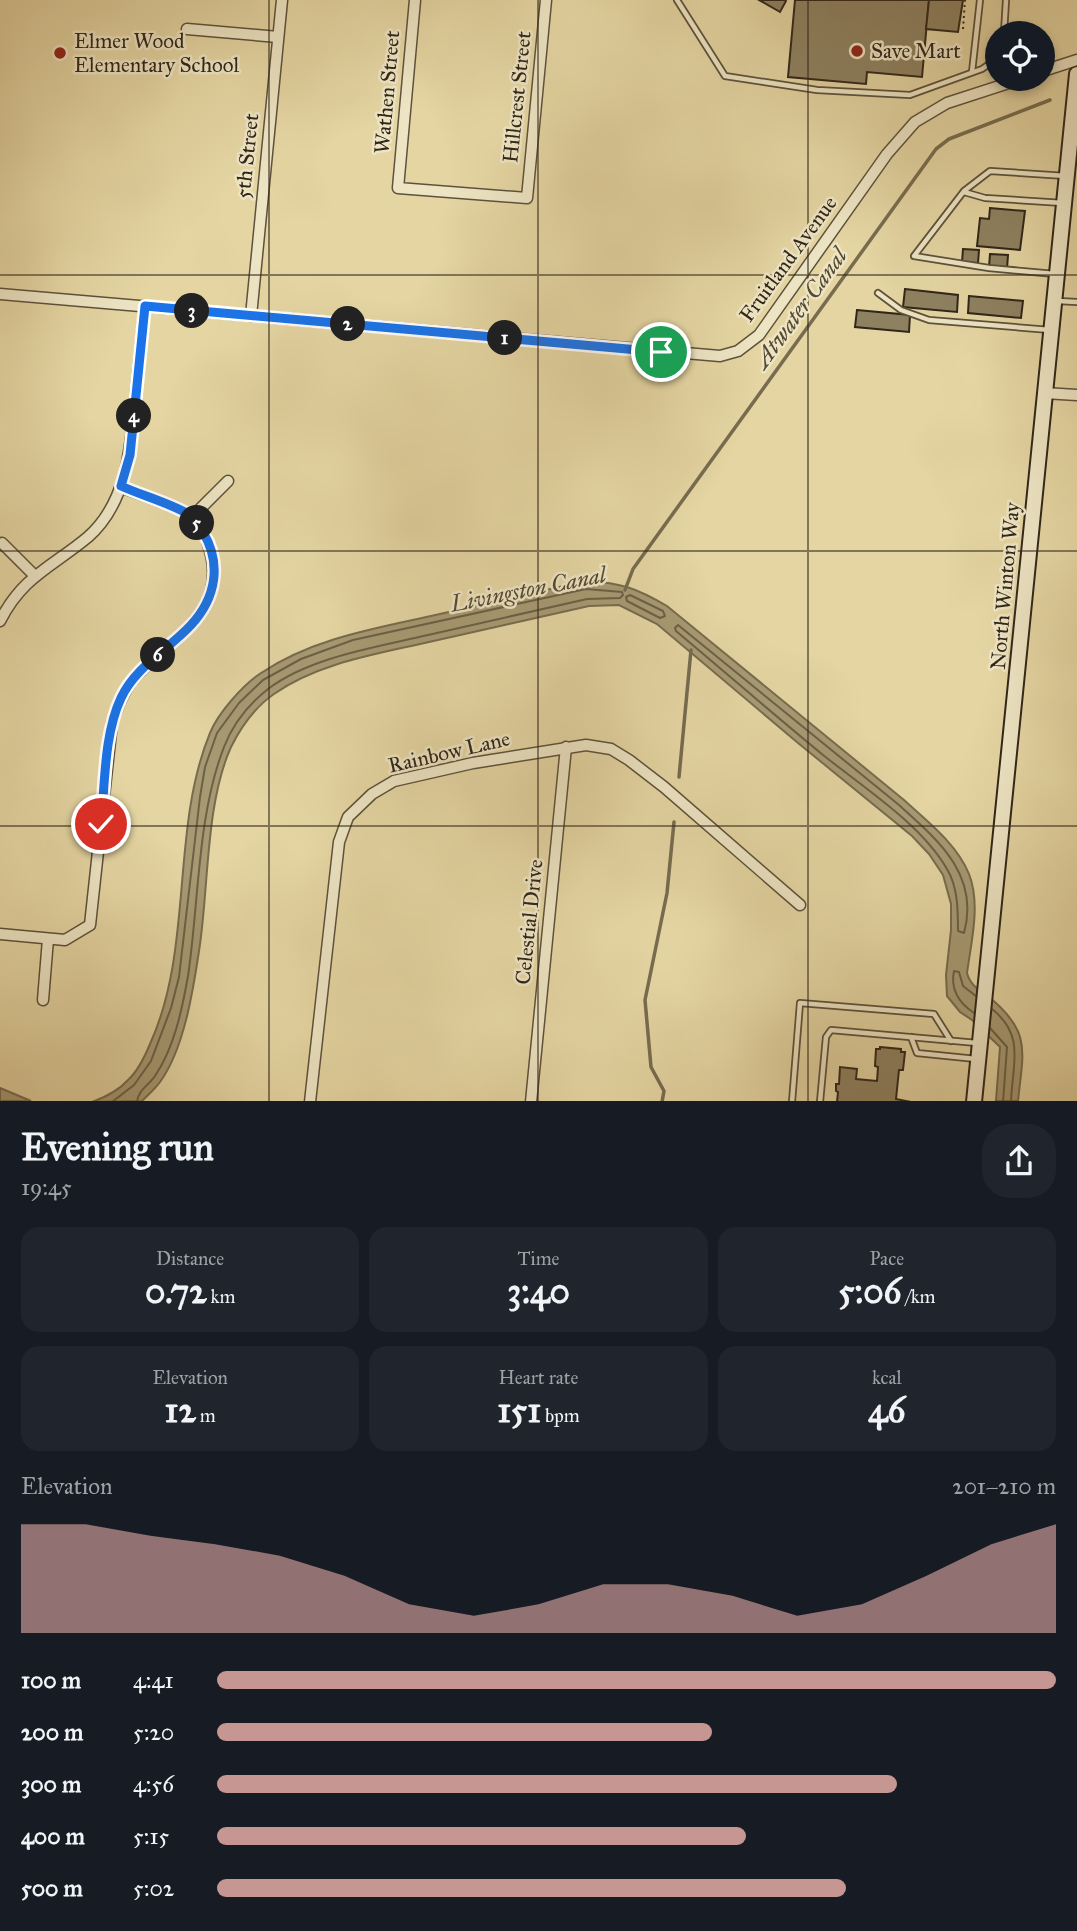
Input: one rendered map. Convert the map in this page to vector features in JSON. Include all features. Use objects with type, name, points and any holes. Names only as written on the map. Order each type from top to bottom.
[{"type":"main road","name":"North Winton Way","points":[[974,1101],[1077,74]]},
{"type":"street","name":"5th Street","points":[[251,316],[282,0]]},
{"type":"street","name":"Wathen Street","points":[[415,0],[398,188],[527,198]]},
{"type":"street","name":"Hillcrest Street","points":[[527,198],[546,0]]},
{"type":"street","points":[[187,29],[278,37]]},
{"type":"street","points":[[1055,67],[1077,60]]},
{"type":"street","name":"Fruitland Avenue","points":[[0,294],[720,356],[738,351],[759,335],[887,154],[915,122],[947,103],[985,91]]},
{"type":"street","points":[[0,621],[8,606],[34,575],[90,535],[108,511],[121,486],[130,455],[145,306]]},
{"type":"street","points":[[1044,393],[1077,396]]},
{"type":"street","points":[[193,516],[228,481]]},
{"type":"street","points":[[0,934],[65,940],[90,925],[112,723],[122,696],[134,677],[191,624],[208,604],[214,586],[214,562],[208,541],[193,516],[121,486]]},
{"type":"street","points":[[2,543],[34,575]]},
{"type":"street","name":"Rainbow Lane","points":[[310,1101],[339,842],[348,817],[372,794],[394,781],[566,747],[586,745],[611,749],[664,788],[800,905]]},
{"type":"street","name":"Celestial Drive","points":[[531,1101],[566,747]]},
{"type":"street","points":[[43,1000],[48,939]]},
{"type":"lane","points":[[677,0],[724,76],[817,90],[910,95],[985,65]]},
{"type":"lane","points":[[972,72],[980,0]]},
{"type":"lane","points":[[1005,21],[1006,0]]},
{"type":"lane","points":[[1056,274],[989,268],[914,256],[964,191],[990,171],[1066,176]]},
{"type":"lane","points":[[964,191],[985,198],[1064,203]]},
{"type":"lane","points":[[878,293],[901,310],[929,320],[1051,330]]},
{"type":"lane","points":[[1054,300],[1077,302]]},
{"type":"lane","points":[[792,1101],[800,1003],[934,1014],[951,1041]]},
{"type":"lane","points":[[820,1101],[826,1037],[831,1030],[951,1041],[981,1040]]},
{"type":"lane","points":[[911,1037],[917,1053],[979,1059]]},
{"type":"path","points":[[963,29],[965,0]]},
{"type":"water","points":[[586,581],[628,588],[667,606],[904,800],[932,825],[957,853],[969,874],[974,898],[974,924],[967,973],[975,987],[1003,1010],[1018,1032],[1022,1069],[1018,1101],[996,1101],[1000,1047],[960,1012],[947,996],[951,904],[943,875],[929,854],[912,836],[657,624],[619,605],[589,606],[348,661],[291,683],[261,705],[244,725],[231,747],[216,794],[197,967],[186,1019],[175,1053],[160,1082],[142,1101],[94,1101],[116,1090],[135,1072],[148,1049],[164,1007],[178,929],[190,809],[198,770],[214,725],[239,692],[261,673],[322,643]]},
{"type":"water","points":[[0,1088],[31,1101],[0,1101]]},
{"type":"building","points":[[759,0],[785,0],[786,1],[780,12]]},
{"type":"building","name":"Save Mart","points":[[795,0],[929,0],[922,77],[867,72],[866,84],[788,77]]},
{"type":"building","points":[[929,0],[963,0],[958,32],[926,29]]},
{"type":"building","points":[[990,208],[1025,211],[1020,250],[977,246],[980,218],[989,219]]},
{"type":"building","points":[[963,249],[979,250],[978,263],[962,262]]},
{"type":"building","points":[[990,254],[1008,255],[1007,269],[989,267]]},
{"type":"building","points":[[905,289],[958,295],[957,312],[903,307]]},
{"type":"building","points":[[969,296],[1023,301],[1021,318],[968,313]]},
{"type":"building","points":[[857,310],[910,315],[909,332],[855,327]]},
{"type":"building","points":[[876,1049],[901,1049],[901,1052],[905,1052],[903,1070],[899,1070],[896,1099],[906,1101],[837,1101],[836,1084],[839,1084],[840,1067],[857,1069],[856,1079],[877,1081]]},
{"type":"waterway","name":"Atwater Canal","points":[[625,590],[633,569],[936,149],[949,139],[1050,100]]},
{"type":"waterway","points":[[679,777],[691,650]]},
{"type":"waterway","points":[[662,1101],[664,1091],[651,1067],[645,1000],[667,893],[674,822]]},
{"type":"place","name":"Save Mart","points":[[857,51]]},
{"type":"place","name":"Elmer Wood Elementary School","points":[[60,53]]},
{"type":"route","points":[[101,824],[112,723],[122,696],[134,677],[191,624],[208,604],[214,586],[214,562],[208,541],[193,516],[121,486],[130,455],[145,306],[661,352]]},
{"type":"water label","name":"Livingston Canal","points":[[528,589]]}]
